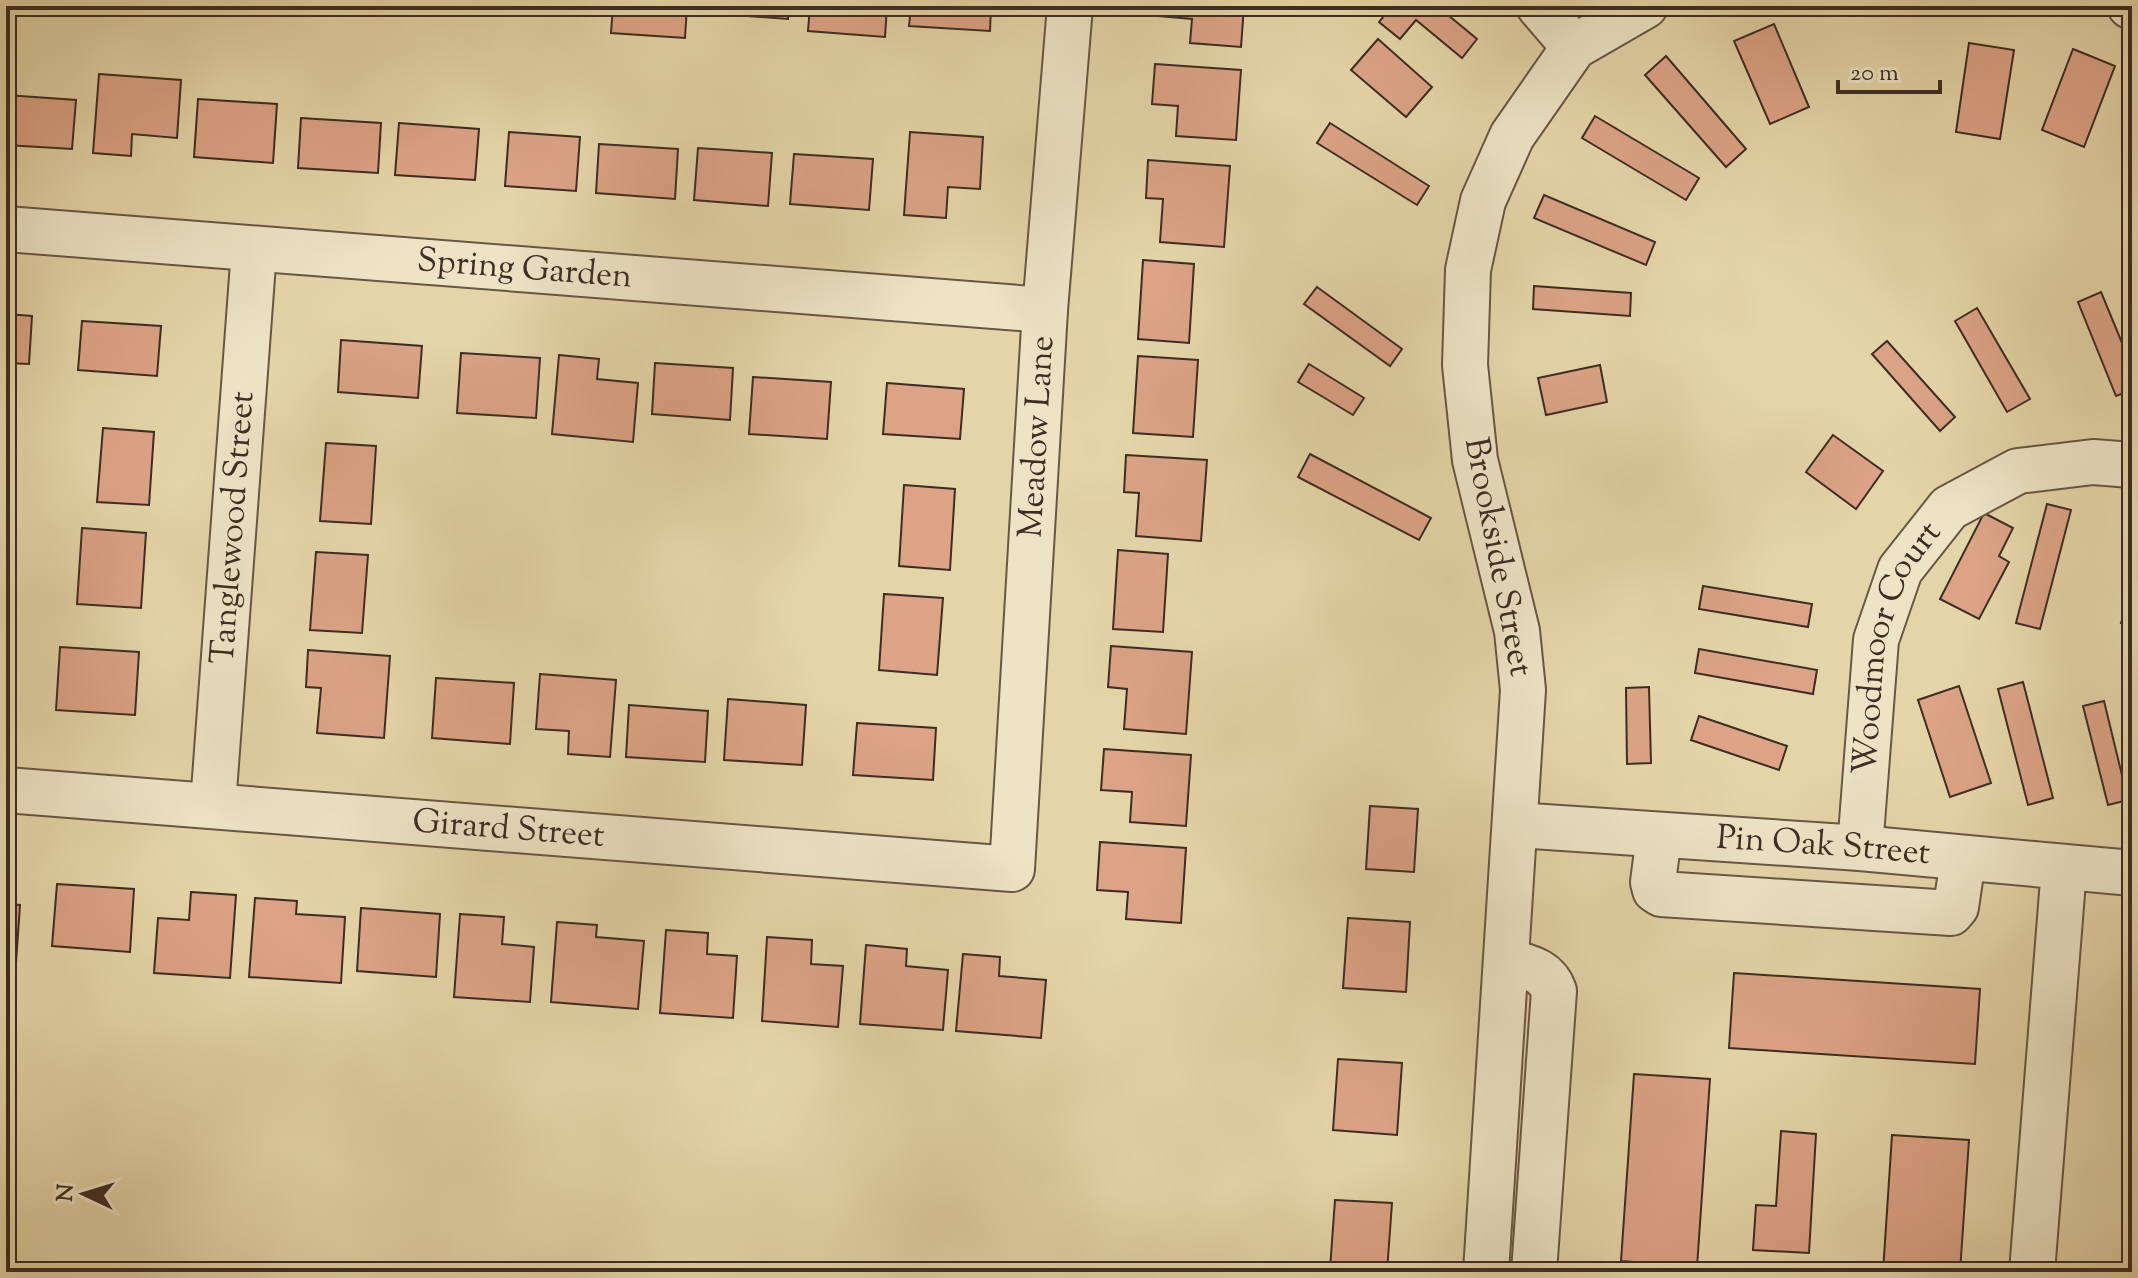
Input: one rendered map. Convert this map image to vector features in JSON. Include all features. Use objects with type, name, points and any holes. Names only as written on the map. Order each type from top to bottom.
[{"type":"street","name":"Meadow Lane","points":[[1012,869],[1045,310],[1070,6]]},
{"type":"street","points":[[1539,6],[1574,47]]},
{"type":"street","name":"Brookside Street","points":[[1486,1272],[1523,690],[1517,631],[1475,460],[1465,365],[1468,270],[1483,201],[1512,136],[1574,47],[1645,6]]},
{"type":"street","name":"Spring Garden","points":[[6,229],[1045,310]]},
{"type":"street","name":"Tanglewood Street","points":[[213,805],[254,250]]},
{"type":"street","name":"Woodmoor Court","points":[[1860,848],[1876,640],[1900,570],[1949,508],[2018,471],[2093,462],[2132,465]]},
{"type":"street","name":"Girard Street","points":[[6,790],[1012,869]]},
{"type":"street","name":"Pin Oak Street","points":[[1516,825],[1860,848],[2132,873]]},
{"type":"street","points":[[1659,836],[1653,882],[1655,890],[1661,894],[1951,913],[1956,907],[1963,859]]},
{"type":"street","points":[[2032,1272],[2064,868]]},
{"type":"street","points":[[1507,961],[1542,972],[1550,980],[1554,991],[1534,1272]]},
{"type":"building","points":[[613,6],[687,6],[685,38],[611,33]]},
{"type":"building","points":[[708,6],[788,6],[788,19],[707,13]]},
{"type":"building","points":[[810,6],[887,6],[885,37],[808,31]]},
{"type":"building","points":[[911,6],[991,6],[990,31],[909,26]]},
{"type":"building","points":[[1160,6],[1244,6],[1241,47],[1190,43],[1192,19],[1159,16]]},
{"type":"building","points":[[1392,6],[1437,6],[1477,39],[1462,58],[1416,20],[1400,39],[1379,22]]},
{"type":"building","points":[[1774,24],[1809,107],[1770,124],[1734,41]]},
{"type":"building","points":[[1378,39],[1432,87],[1406,117],[1351,70]]},
{"type":"building","points":[[1969,43],[2014,50],[2000,139],[1956,132]]},
{"type":"building","points":[[2073,49],[2115,66],[2084,147],[2042,130]]},
{"type":"building","points":[[1666,56],[1746,149],[1726,167],[1645,75]]},
{"type":"building","points":[[1155,64],[1241,70],[1236,140],[1176,136],[1178,106],[1152,104]]},
{"type":"building","points":[[99,74],[181,80],[177,138],[132,134],[131,156],[93,153]]},
{"type":"building","points":[[6,95],[76,100],[72,149],[6,145]]},
{"type":"building","points":[[198,99],[277,104],[273,163],[194,157]]},
{"type":"building","points":[[1595,116],[1699,178],[1686,200],[1582,138]]},
{"type":"building","points":[[301,118],[381,123],[378,173],[298,168]]},
{"type":"building","points":[[399,123],[479,129],[475,180],[395,175]]},
{"type":"building","points":[[1330,123],[1429,186],[1417,205],[1317,143]]},
{"type":"building","points":[[509,132],[580,137],[576,191],[505,186]]},
{"type":"building","points":[[910,132],[983,137],[980,189],[948,187],[946,218],[904,215]]},
{"type":"building","points":[[599,144],[678,149],[675,199],[596,193]]},
{"type":"building","points":[[698,148],[772,153],[768,206],[694,200]]},
{"type":"building","points":[[794,154],[873,159],[869,210],[790,204]]},
{"type":"building","points":[[1148,160],[1230,166],[1224,247],[1160,242],[1163,199],[1146,198]]},
{"type":"building","points":[[1544,195],[1655,242],[1646,265],[1534,218]]},
{"type":"building","points":[[1143,260],[1194,264],[1189,343],[1138,339]]},
{"type":"building","points":[[1534,286],[1631,293],[1630,316],[1533,309]]},
{"type":"building","points":[[1317,287],[1402,349],[1390,366],[1304,304]]},
{"type":"building","points":[[2101,292],[2132,367],[2132,390],[2116,396],[2078,302]]},
{"type":"building","points":[[1977,308],[2030,399],[2007,412],[1955,321]]},
{"type":"building","points":[[6,314],[32,316],[29,364],[6,363]]},
{"type":"building","points":[[82,321],[161,326],[157,376],[78,370]]},
{"type":"building","points":[[341,340],[422,346],[418,398],[338,392]]},
{"type":"building","points":[[1887,341],[1955,417],[1940,431],[1872,354]]},
{"type":"building","points":[[461,353],[540,358],[536,418],[457,413]]},
{"type":"building","points":[[559,355],[599,359],[597,379],[638,383],[633,442],[552,434]]},
{"type":"building","points":[[1138,356],[1198,360],[1193,437],[1133,433]]},
{"type":"building","points":[[655,363],[733,368],[730,420],[652,414]]},
{"type":"building","points":[[1309,364],[1364,398],[1353,415],[1298,382]]},
{"type":"building","points":[[1600,365],[1607,402],[1546,415],[1538,378]]},
{"type":"building","points":[[753,377],[831,382],[827,439],[749,434]]},
{"type":"building","points":[[887,383],[964,389],[960,439],[883,434]]},
{"type":"building","points":[[103,428],[154,432],[149,505],[97,502]]},
{"type":"building","points":[[1833,435],[1883,471],[1856,509],[1806,472]]},
{"type":"building","points":[[326,443],[376,446],[371,524],[320,521]]},
{"type":"building","points":[[1310,454],[1431,518],[1419,540],[1298,477]]},
{"type":"building","points":[[1126,455],[1207,460],[1201,541],[1136,536],[1139,493],[1124,492]]},
{"type":"building","points":[[904,485],[955,489],[950,570],[899,566]]},
{"type":"building","points":[[2047,504],[2071,510],[2040,629],[2016,623]]},
{"type":"building","points":[[1984,513],[2013,528],[1999,556],[2009,562],[1979,619],[1940,599]]},
{"type":"building","points":[[82,528],[146,533],[141,608],[77,604]]},
{"type":"building","points":[[1118,550],[1168,554],[1163,632],[1113,629]]},
{"type":"building","points":[[316,552],[368,555],[362,633],[310,630]]},
{"type":"building","points":[[1703,586],[1812,604],[1808,627],[1699,609]]},
{"type":"building","points":[[2132,592],[2132,626],[2121,623]]},
{"type":"building","points":[[884,594],[943,598],[937,675],[879,670]]},
{"type":"building","points":[[1111,646],[1192,652],[1186,734],[1124,729],[1127,689],[1108,687]]},
{"type":"building","points":[[60,647],[139,652],[135,715],[56,710]]},
{"type":"building","points":[[1699,649],[1817,670],[1813,694],[1695,673]]},
{"type":"building","points":[[308,650],[390,656],[384,738],[317,733],[321,688],[306,687]]},
{"type":"building","points":[[540,674],[616,680],[610,757],[568,754],[569,731],[536,729]]},
{"type":"building","points":[[436,678],[514,683],[510,744],[432,738]]},
{"type":"building","points":[[2023,682],[2053,798],[2028,805],[1998,689]]},
{"type":"building","points":[[1959,686],[1991,783],[1950,797],[1918,700]]},
{"type":"building","points":[[1649,687],[1651,763],[1627,764],[1626,688]]},
{"type":"building","points":[[728,699],[806,705],[802,765],[724,760]]},
{"type":"building","points":[[2104,701],[2128,800],[2108,805],[2083,706]]},
{"type":"building","points":[[629,705],[708,711],[705,762],[626,757]]},
{"type":"building","points":[[1699,716],[1787,746],[1779,770],[1691,740]]},
{"type":"building","points":[[857,723],[936,728],[933,780],[853,775]]},
{"type":"building","points":[[1104,749],[1191,755],[1186,826],[1130,822],[1132,792],[1101,790]]},
{"type":"building","points":[[1370,806],[1418,809],[1414,872],[1366,869]]},
{"type":"building","points":[[1100,842],[1186,848],[1181,923],[1126,919],[1128,892],[1097,890]]},
{"type":"building","points":[[57,884],[134,889],[130,952],[52,946]]},
{"type":"building","points":[[191,892],[236,895],[230,978],[154,973],[158,918],[189,920]]},
{"type":"building","points":[[255,898],[297,901],[296,914],[345,917],[341,983],[249,977]]},
{"type":"building","points":[[6,904],[20,905],[16,963],[6,962]]},
{"type":"building","points":[[361,908],[440,914],[436,977],[357,971]]},
{"type":"building","points":[[460,914],[504,917],[502,944],[534,947],[530,1002],[454,997]]},
{"type":"building","points":[[1348,918],[1410,922],[1406,992],[1343,988]]},
{"type":"building","points":[[557,922],[597,925],[596,937],[644,941],[638,1009],[551,1002]]},
{"type":"building","points":[[666,930],[708,933],[707,954],[737,956],[733,1018],[660,1013]]},
{"type":"building","points":[[767,937],[812,940],[811,964],[843,966],[838,1027],[762,1021]]},
{"type":"building","points":[[866,945],[907,949],[906,966],[948,970],[943,1030],[860,1024]]},
{"type":"building","points":[[963,954],[1000,957],[999,976],[1046,980],[1041,1038],[956,1031]]},
{"type":"building","points":[[1734,973],[1980,989],[1975,1064],[1729,1048]]},
{"type":"building","points":[[2132,1057],[2132,1196],[2122,1195]]},
{"type":"building","points":[[1338,1059],[1402,1063],[1397,1135],[1333,1130]]},
{"type":"building","points":[[1634,1074],[1710,1079],[1697,1267],[1621,1261]]},
{"type":"building","points":[[1781,1131],[1816,1134],[1809,1253],[1753,1250],[1756,1205],[1776,1206]]},
{"type":"building","points":[[1892,1135],[1969,1140],[1960,1272],[1883,1272]]},
{"type":"building","points":[[1335,1200],[1392,1203],[1387,1272],[1330,1269]]}]
